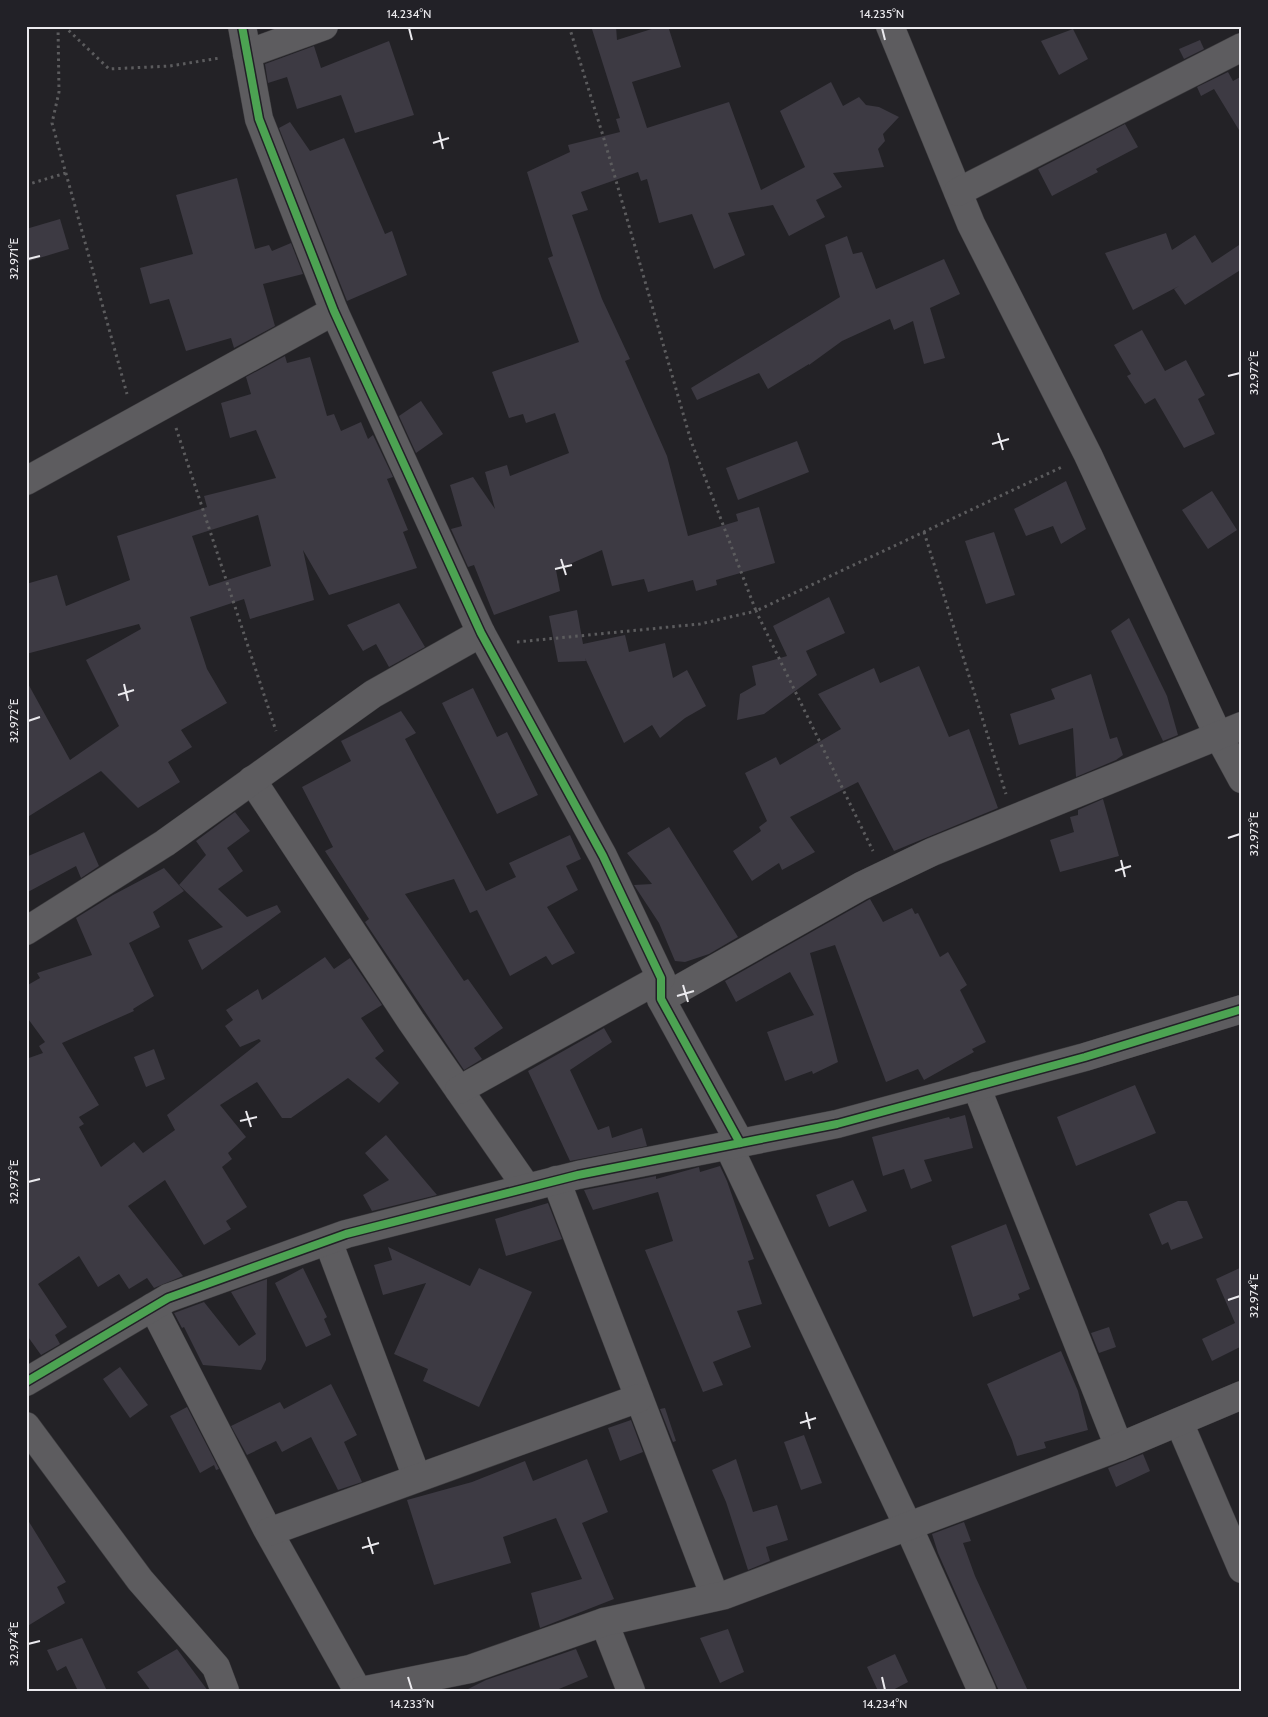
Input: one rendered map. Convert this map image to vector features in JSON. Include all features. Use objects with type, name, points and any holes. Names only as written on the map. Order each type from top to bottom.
[{"type":"street","points":[[242,26],[259,119],[334,311],[484,639],[604,856],[661,989],[734,1144],[982,1691]]},
{"type":"street","points":[[247,54],[324,26]]},
{"type":"street","points":[[890,26],[971,224],[1230,731],[1242,779]]},
{"type":"street","points":[[958,192],[1242,46]]},
{"type":"street","points":[[26,481],[334,311]]},
{"type":"street","points":[[26,930],[165,843],[373,694],[484,639]]},
{"type":"street","points":[[459,1090],[932,852],[1230,731]]},
{"type":"street","points":[[252,780],[411,1021],[528,1188]]},
{"type":"street","points":[[26,1382],[168,1298],[346,1234],[556,1180],[837,1124],[1085,1057],[1242,1009]]},
{"type":"street","points":[[976,1086],[1119,1447]]},
{"type":"street","points":[[556,1180],[715,1597]]},
{"type":"street","points":[[328,1241],[417,1478]]},
{"type":"street","points":[[153,1307],[269,1532],[359,1691],[404,1687],[470,1669],[604,1622],[715,1597],[1119,1447],[1242,1395]]},
{"type":"street","points":[[269,1532],[639,1398]]},
{"type":"street","points":[[1180,1422],[1242,1569]]},
{"type":"street","points":[[26,1426],[140,1580],[216,1667],[225,1691]]},
{"type":"street","points":[[604,1622],[631,1691]]},
{"type":"path","points":[[58,26],[59,92],[52,123],[135,422]]},
{"type":"path","points":[[64,26],[109,69],[170,66],[247,54]]},
{"type":"path","points":[[569,26],[607,148],[691,441],[756,610],[884,875]]},
{"type":"path","points":[[26,185],[66,173]]},
{"type":"path","points":[[168,404],[285,757]]},
{"type":"path","points":[[484,639],[700,624],[756,610],[1088,455]]},
{"type":"path","points":[[924,532],[1014,819]]},
{"type":"building","points":[[591,26],[616,26],[617,40],[661,26],[668,26],[681,67],[632,82],[647,128],[729,102],[761,190],[805,167],[780,111],[831,82],[843,106],[859,97],[866,105],[879,107],[899,117],[883,134],[885,141],[878,149],[884,167],[833,173],[842,187],[816,200],[825,217],[789,236],[773,205],[728,213],[745,255],[714,269],[692,214],[659,223],[647,179],[641,181],[638,172],[581,192],[588,210],[572,215],[602,299],[630,359],[625,361],[667,456],[688,536],[738,521],[736,514],[759,507],[775,563],[716,580],[717,585],[696,591],[693,580],[648,592],[644,579],[612,586],[602,550],[556,570],[560,591],[494,615],[474,565],[468,567],[451,529],[462,526],[450,485],[473,477],[495,509],[485,472],[507,465],[510,476],[569,453],[555,413],[526,423],[523,414],[509,418],[492,372],[579,342],[548,258],[553,256],[527,172],[570,152],[568,145],[620,132],[616,119],[620,118]]},
{"type":"building","points":[[1073,29],[1088,59],[1059,75],[1041,41]]},
{"type":"building","points":[[1200,40],[1204,49],[1184,59],[1179,49]]},
{"type":"building","points":[[389,41],[414,115],[355,133],[341,95],[297,109],[287,77],[268,83],[265,64],[314,46],[321,68]]},
{"type":"building","points":[[1228,72],[1233,81],[1242,76],[1242,135],[1214,89],[1201,96],[1197,87]]},
{"type":"building","points":[[290,122],[310,151],[344,138],[385,234],[392,231],[407,275],[347,301],[279,128]]},
{"type":"building","points":[[1125,124],[1138,147],[1096,169],[1098,172],[1052,196],[1038,169]]},
{"type":"building","points":[[237,178],[255,249],[269,245],[272,251],[291,243],[303,274],[263,284],[275,326],[234,348],[231,338],[186,351],[169,299],[150,304],[140,268],[193,254],[176,195]]},
{"type":"building","points":[[60,219],[69,249],[26,262],[26,229]]},
{"type":"building","points":[[1166,233],[1172,250],[1195,235],[1212,263],[1242,243],[1242,269],[1185,305],[1174,289],[1179,286],[1133,310],[1105,253]]},
{"type":"building","points":[[847,236],[853,254],[862,252],[876,289],[944,259],[960,294],[930,308],[945,358],[924,364],[913,321],[894,330],[890,319],[842,341],[809,365],[768,389],[759,373],[697,400],[691,388],[840,297],[825,245]]},
{"type":"building","points":[[1142,330],[1165,371],[1186,360],[1205,395],[1198,399],[1215,434],[1184,448],[1155,398],[1145,404],[1127,376],[1131,374],[1114,345]]},
{"type":"building","points":[[285,356],[287,363],[310,357],[327,416],[334,414],[341,431],[361,422],[368,439],[373,435],[393,477],[387,479],[408,530],[403,532],[417,568],[329,595],[303,550],[314,600],[250,619],[244,599],[190,617],[207,669],[227,703],[181,730],[192,747],[168,762],[180,782],[138,808],[101,771],[26,818],[26,680],[70,760],[119,726],[86,660],[141,629],[139,624],[26,654],[26,584],[57,575],[66,606],[130,580],[117,536],[207,507],[204,496],[276,478],[256,430],[230,438],[221,403],[251,394],[246,377]],"holes":[[[258,515],[271,566],[209,586],[192,536]]]},
{"type":"building","points":[[421,401],[443,434],[416,453],[399,416]]},
{"type":"building","points":[[797,441],[809,472],[738,500],[726,468]]},
{"type":"building","points":[[1066,481],[1086,529],[1061,544],[1053,526],[1026,536],[1014,509]]},
{"type":"building","points":[[1212,491],[1237,530],[1208,549],[1182,510]]},
{"type":"building","points":[[994,532],[1015,595],[986,604],[965,541]]},
{"type":"building","points":[[829,597],[845,633],[806,651],[817,675],[764,714],[737,720],[740,694],[756,685],[752,666],[787,656],[773,626]]},
{"type":"building","points":[[399,603],[425,647],[389,667],[376,644],[363,651],[347,625]]},
{"type":"building","points":[[577,610],[583,644],[625,635],[629,652],[665,643],[673,678],[687,670],[706,706],[685,718],[660,738],[652,725],[624,743],[585,658],[586,661],[558,662],[549,616]]},
{"type":"building","points":[[1129,618],[1167,696],[1178,735],[1163,741],[1111,631]]},
{"type":"building","points":[[919,666],[949,737],[969,729],[998,808],[894,851],[858,782],[790,817],[815,852],[782,870],[779,863],[752,881],[733,851],[761,831],[759,827],[767,821],[745,773],[776,757],[780,765],[841,729],[818,694],[874,668],[880,683]]},
{"type":"building","points":[[1091,674],[1110,739],[1117,737],[1123,755],[1116,760],[1076,777],[1073,728],[1019,745],[1010,714],[1055,699],[1051,689]]},
{"type":"building","points":[[473,688],[497,737],[507,732],[538,795],[497,814],[442,703]]},
{"type":"building","points":[[401,711],[416,733],[405,739],[486,891],[516,877],[509,863],[570,835],[581,859],[566,866],[578,890],[547,907],[575,953],[552,965],[546,956],[510,976],[477,910],[470,913],[454,879],[405,894],[464,981],[468,979],[503,1028],[474,1048],[482,1059],[464,1070],[365,922],[369,919],[325,851],[333,847],[302,787],[351,761],[341,741]]},
{"type":"building","points":[[1103,799],[1119,856],[1060,872],[1050,840],[1074,832],[1070,817],[1078,815],[1078,810]]},
{"type":"building","points":[[235,812],[250,831],[227,848],[243,871],[218,889],[247,917],[277,905],[281,912],[202,970],[188,940],[223,927],[179,885],[206,855],[196,841]]},
{"type":"building","points":[[669,827],[738,937],[709,954],[685,962],[675,961],[659,923],[634,885],[652,884],[627,853]]},
{"type":"building","points":[[84,832],[99,866],[81,878],[76,866],[26,893],[26,857]]},
{"type":"building","points":[[164,868],[184,891],[153,912],[160,927],[129,943],[154,996],[133,1009],[134,1011],[62,1043],[99,1105],[79,1117],[84,1124],[79,1127],[101,1167],[134,1142],[143,1153],[175,1130],[167,1115],[261,1041],[259,1039],[240,1047],[225,1026],[233,1020],[226,1010],[258,989],[262,1000],[325,957],[334,969],[350,958],[382,1005],[361,1018],[384,1051],[375,1058],[399,1083],[379,1103],[348,1078],[291,1118],[282,1118],[257,1082],[220,1105],[246,1137],[228,1153],[232,1159],[222,1167],[247,1207],[226,1221],[231,1229],[204,1245],[165,1180],[128,1206],[183,1276],[154,1288],[147,1278],[129,1289],[119,1274],[98,1287],[79,1256],[38,1284],[67,1327],[55,1335],[60,1344],[41,1355],[26,1334],[26,1059],[43,1053],[39,1046],[45,1042],[26,1016],[26,986],[40,978],[37,973],[92,955],[76,918],[113,895]]},
{"type":"building","points":[[870,899],[883,922],[912,908],[915,914],[918,913],[940,957],[948,952],[967,985],[960,990],[986,1042],[972,1049],[974,1052],[924,1080],[918,1069],[886,1082],[835,945],[810,953],[838,1062],[813,1074],[812,1071],[785,1081],[767,1032],[814,1015],[790,972],[736,1002],[725,981]]},
{"type":"building","points":[[604,1028],[612,1042],[570,1070],[598,1130],[609,1126],[612,1138],[642,1128],[647,1146],[570,1161],[528,1071]]},
{"type":"building","points":[[154,1049],[165,1079],[146,1087],[134,1057]]},
{"type":"building","points":[[1135,1085],[1156,1133],[1076,1166],[1057,1117]]},
{"type":"building","points":[[965,1115],[973,1148],[924,1160],[932,1181],[911,1189],[904,1169],[883,1176],[872,1137],[949,1117],[950,1119]]},
{"type":"building","points":[[386,1135],[437,1195],[372,1211],[363,1195],[389,1180],[365,1153]]},
{"type":"building","points":[[720,1166],[754,1259],[748,1261],[762,1304],[737,1311],[751,1347],[713,1362],[723,1385],[703,1392],[645,1250],[673,1241],[658,1192],[593,1210],[584,1190],[656,1176],[656,1179],[699,1167],[700,1172]]},
{"type":"building","points":[[853,1180],[867,1211],[829,1227],[816,1195]]},
{"type":"building","points":[[1178,1201],[1187,1201],[1203,1238],[1171,1250],[1168,1242],[1162,1245],[1149,1214]]},
{"type":"building","points":[[548,1203],[562,1239],[506,1256],[495,1219]]},
{"type":"building","points":[[1006,1224],[1030,1289],[1018,1294],[1020,1299],[973,1317],[951,1246]]},
{"type":"building","points":[[388,1247],[470,1286],[479,1268],[532,1292],[479,1407],[423,1381],[428,1369],[394,1354],[426,1283],[383,1295],[374,1265],[392,1260]]},
{"type":"building","points":[[1242,1267],[1242,1346],[1212,1361],[1202,1339],[1235,1323],[1216,1279]]},
{"type":"building","points":[[303,1268],[327,1317],[324,1319],[331,1335],[306,1347],[275,1283]]},
{"type":"building","points":[[267,1279],[266,1360],[261,1370],[203,1365],[184,1327],[182,1328],[174,1313],[204,1302],[239,1346],[256,1334],[231,1292]]},
{"type":"building","points":[[1109,1327],[1116,1347],[1099,1353],[1091,1333]]},
{"type":"building","points":[[1061,1351],[1078,1391],[1088,1430],[1044,1442],[1046,1448],[1017,1456],[1012,1440],[987,1384]]},
{"type":"building","points":[[120,1367],[148,1405],[130,1418],[103,1379]]},
{"type":"building","points":[[331,1384],[357,1435],[344,1442],[362,1482],[338,1490],[311,1437],[282,1452],[276,1441],[247,1455],[231,1426],[280,1402],[284,1409]]},
{"type":"building","points":[[187,1407],[219,1469],[216,1470],[214,1465],[200,1473],[170,1416]]},
{"type":"building","points":[[665,1408],[676,1441],[673,1442],[660,1409]]},
{"type":"building","points":[[631,1420],[643,1452],[620,1461],[608,1428]]},
{"type":"building","points":[[804,1435],[822,1483],[801,1490],[784,1442]]},
{"type":"building","points":[[1143,1454],[1150,1471],[1116,1487],[1108,1468]]},
{"type":"building","points":[[587,1459],[608,1512],[582,1523],[614,1599],[540,1628],[531,1593],[582,1579],[556,1518],[503,1537],[511,1563],[434,1585],[407,1500],[472,1482],[525,1461],[533,1481]]},
{"type":"building","points":[[736,1459],[753,1512],[777,1505],[788,1540],[766,1547],[770,1561],[748,1570],[726,1502],[712,1470]]},
{"type":"building","points":[[26,1517],[66,1582],[57,1587],[65,1603],[26,1627]]},
{"type":"building","points":[[964,1522],[971,1541],[963,1543],[975,1576],[1028,1691],[999,1691],[938,1553],[932,1534]]},
{"type":"building","points":[[728,1629],[744,1672],[720,1683],[700,1638]]},
{"type":"building","points":[[82,1638],[107,1691],[78,1691],[66,1666],[57,1671],[47,1650]]},
{"type":"building","points":[[177,1649],[208,1691],[151,1691],[137,1672]]},
{"type":"building","points":[[576,1649],[588,1677],[554,1691],[464,1691],[486,1680]]},
{"type":"building","points":[[895,1654],[908,1682],[891,1691],[878,1691],[867,1667]]},
{"type":"cycle path","points":[[242,26],[259,119],[334,311],[481,633],[603,856],[661,978],[661,999],[740,1143]]},
{"type":"cycle path","points":[[26,1382],[168,1298],[346,1234],[578,1175],[837,1124],[1085,1057],[1242,1009]]}]
